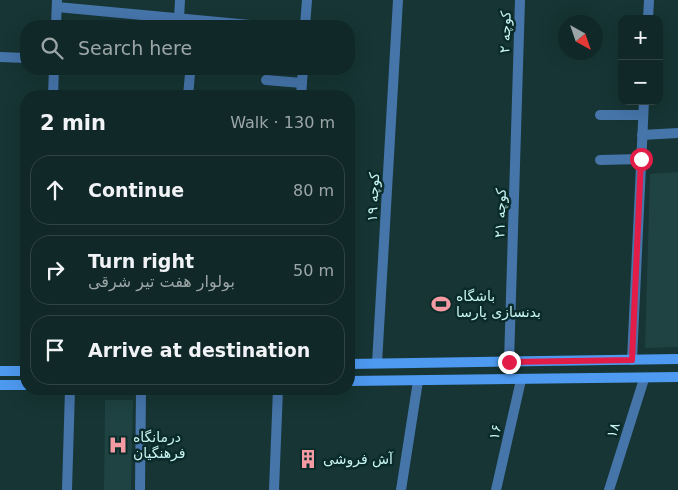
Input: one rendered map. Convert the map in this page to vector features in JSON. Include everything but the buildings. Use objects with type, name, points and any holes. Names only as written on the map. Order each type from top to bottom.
[{"type":"main road","points":[[355,364],[678,359]]},
{"type":"main road","points":[[0,371],[20,371]]},
{"type":"main road","points":[[355,381],[644,379],[678,377]]},
{"type":"main road","points":[[0,385],[20,385]]},
{"type":"street","points":[[179,18],[180,0]]},
{"type":"street","points":[[305,20],[307,0]]},
{"type":"street","name":"کوچه ۱۹","points":[[377,363],[398,0]]},
{"type":"street","name":"کوچه ۲","points":[[518,65],[520,0]]},
{"type":"street","points":[[648,15],[649,0]]},
{"type":"street","points":[[56,20],[57,3],[199,20]]},
{"type":"street","points":[[0,57],[20,58]]},
{"type":"street","name":"کوچه ۲۱","points":[[509,362],[518,65]]},
{"type":"street","points":[[53,90],[54,75]]},
{"type":"street","points":[[189,90],[190,75]]},
{"type":"street","points":[[301,90],[303,75]]},
{"type":"street","points":[[266,80],[302,83]]},
{"type":"street","points":[[632,360],[644,105]]},
{"type":"street","points":[[600,115],[643,115]]},
{"type":"street","points":[[642,135],[678,133]]},
{"type":"street","points":[[600,160],[641,159]]},
{"type":"street","name":"۱۸","points":[[609,490],[644,379]]},
{"type":"street","name":"۱۶","points":[[496,490],[521,380]]},
{"type":"street","points":[[400,490],[418,381]]},
{"type":"street","points":[[67,490],[70,395]]},
{"type":"street","points":[[140,490],[141,395]]},
{"type":"street","points":[[274,490],[278,395]]},
{"type":"shaded area","points":[[678,172],[678,347],[645,348],[650,174]]},
{"type":"shaded area","name":"درمانگاه فرهنگیان","points":[[105,400],[133,400],[131,490],[104,490]]},
{"type":"place","name":"باشگاه بدنسازی پارسا","points":[[441,304]]},
{"type":"place","name":"درمانگاه فرهنگیان","points":[[118,445]]},
{"type":"place","name":"آش فروشی","points":[[308,459]]},
{"type":"route","points":[[509,362],[632,360],[641,159]]}]
